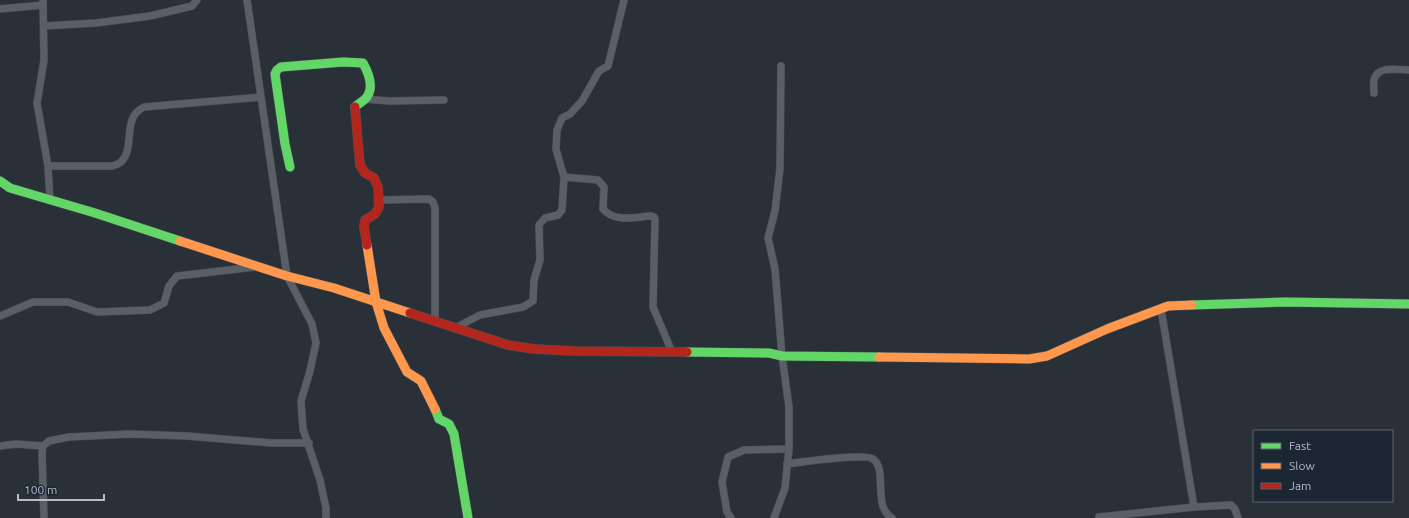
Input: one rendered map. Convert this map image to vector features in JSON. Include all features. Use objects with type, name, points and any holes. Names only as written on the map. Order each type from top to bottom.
[{"type":"street","points":[[44,26],[96,23],[150,16],[192,6],[197,0]]},
{"type":"street","points":[[247,0],[287,276],[312,324],[316,342],[301,401],[303,429],[320,480],[326,508],[326,518]]},
{"type":"street","points":[[457,327],[480,315],[523,307],[533,301],[534,280],[540,260],[539,225],[545,218],[558,215],[562,210],[564,177],[556,149],[557,130],[562,118],[570,114],[582,100],[599,71],[608,66],[624,0]]},
{"type":"street","points":[[0,9],[43,3],[44,60],[37,103],[48,166],[50,200]]},
{"type":"street","points":[[290,167],[275,74],[277,70],[281,67],[362,62],[366,67],[370,85],[368,95],[357,104],[355,108],[360,165],[365,173],[374,178],[378,187],[379,207],[375,214],[365,220],[364,226],[376,302],[384,328],[407,372],[421,381],[439,419],[449,424],[454,434],[468,518]]},
{"type":"street","points":[[774,518],[785,488],[789,449],[789,407],[782,356],[775,269],[768,238],[775,211],[780,168],[781,66]]},
{"type":"street","points":[[1374,93],[1374,80],[1378,72],[1383,70],[1409,70]]},
{"type":"street","points":[[48,166],[112,166],[120,163],[126,154],[132,120],[137,110],[144,107],[261,97]]},
{"type":"street","points":[[365,99],[444,100]]},
{"type":"street","points":[[564,177],[598,180],[604,187],[603,209],[609,215],[618,218],[654,217],[654,307],[672,352]]},
{"type":"street","points":[[0,181],[10,188],[287,276],[334,288],[457,327],[508,345],[534,349],[573,351],[769,353],[782,356],[1029,359],[1047,356],[1107,329],[1168,306],[1284,302],[1409,304]]},
{"type":"street","points":[[379,200],[429,199],[433,202],[435,208],[436,321]]},
{"type":"street","points":[[0,316],[33,302],[68,302],[97,312],[150,310],[164,303],[169,286],[177,276],[259,266]]},
{"type":"street","points":[[1161,309],[1194,507]]},
{"type":"street","points":[[44,518],[42,453],[43,446],[49,441],[69,437],[130,434],[309,444]]},
{"type":"street","points":[[0,446],[16,444],[43,446]]},
{"type":"street","points":[[731,518],[727,512],[722,482],[728,457],[744,450],[789,449]]},
{"type":"street","points":[[788,464],[841,458],[872,457],[879,466],[881,501],[885,511],[892,518]]},
{"type":"street","points":[[1099,517],[1194,507],[1231,505],[1235,509],[1238,518]]},
{"type":"traffic: fast","points":[[290,167],[285,144],[275,74],[277,70],[281,67],[343,62],[363,63],[367,71],[370,89],[367,97],[355,107]]},
{"type":"traffic: fast","points":[[0,181],[10,188],[95,213],[180,241]]},
{"type":"traffic: fast","points":[[1192,305],[1285,302],[1409,304]]},
{"type":"traffic: fast","points":[[687,352],[769,353],[782,356],[879,357]]},
{"type":"traffic: fast","points":[[435,409],[439,419],[449,424],[454,434],[468,518]]},
{"type":"traffic: slow","points":[[180,241],[287,276],[334,288],[410,313]]},
{"type":"traffic: slow","points":[[367,245],[376,302],[384,328],[407,372],[421,381],[435,409]]},
{"type":"traffic: slow","points":[[879,357],[1029,359],[1047,356],[1107,329],[1168,306],[1192,305]]},
{"type":"traffic: jam","points":[[355,107],[360,165],[365,173],[374,178],[378,187],[379,207],[375,214],[365,220],[364,227],[367,245]]},
{"type":"traffic: jam","points":[[410,313],[508,345],[534,349],[573,351],[687,352]]}]
